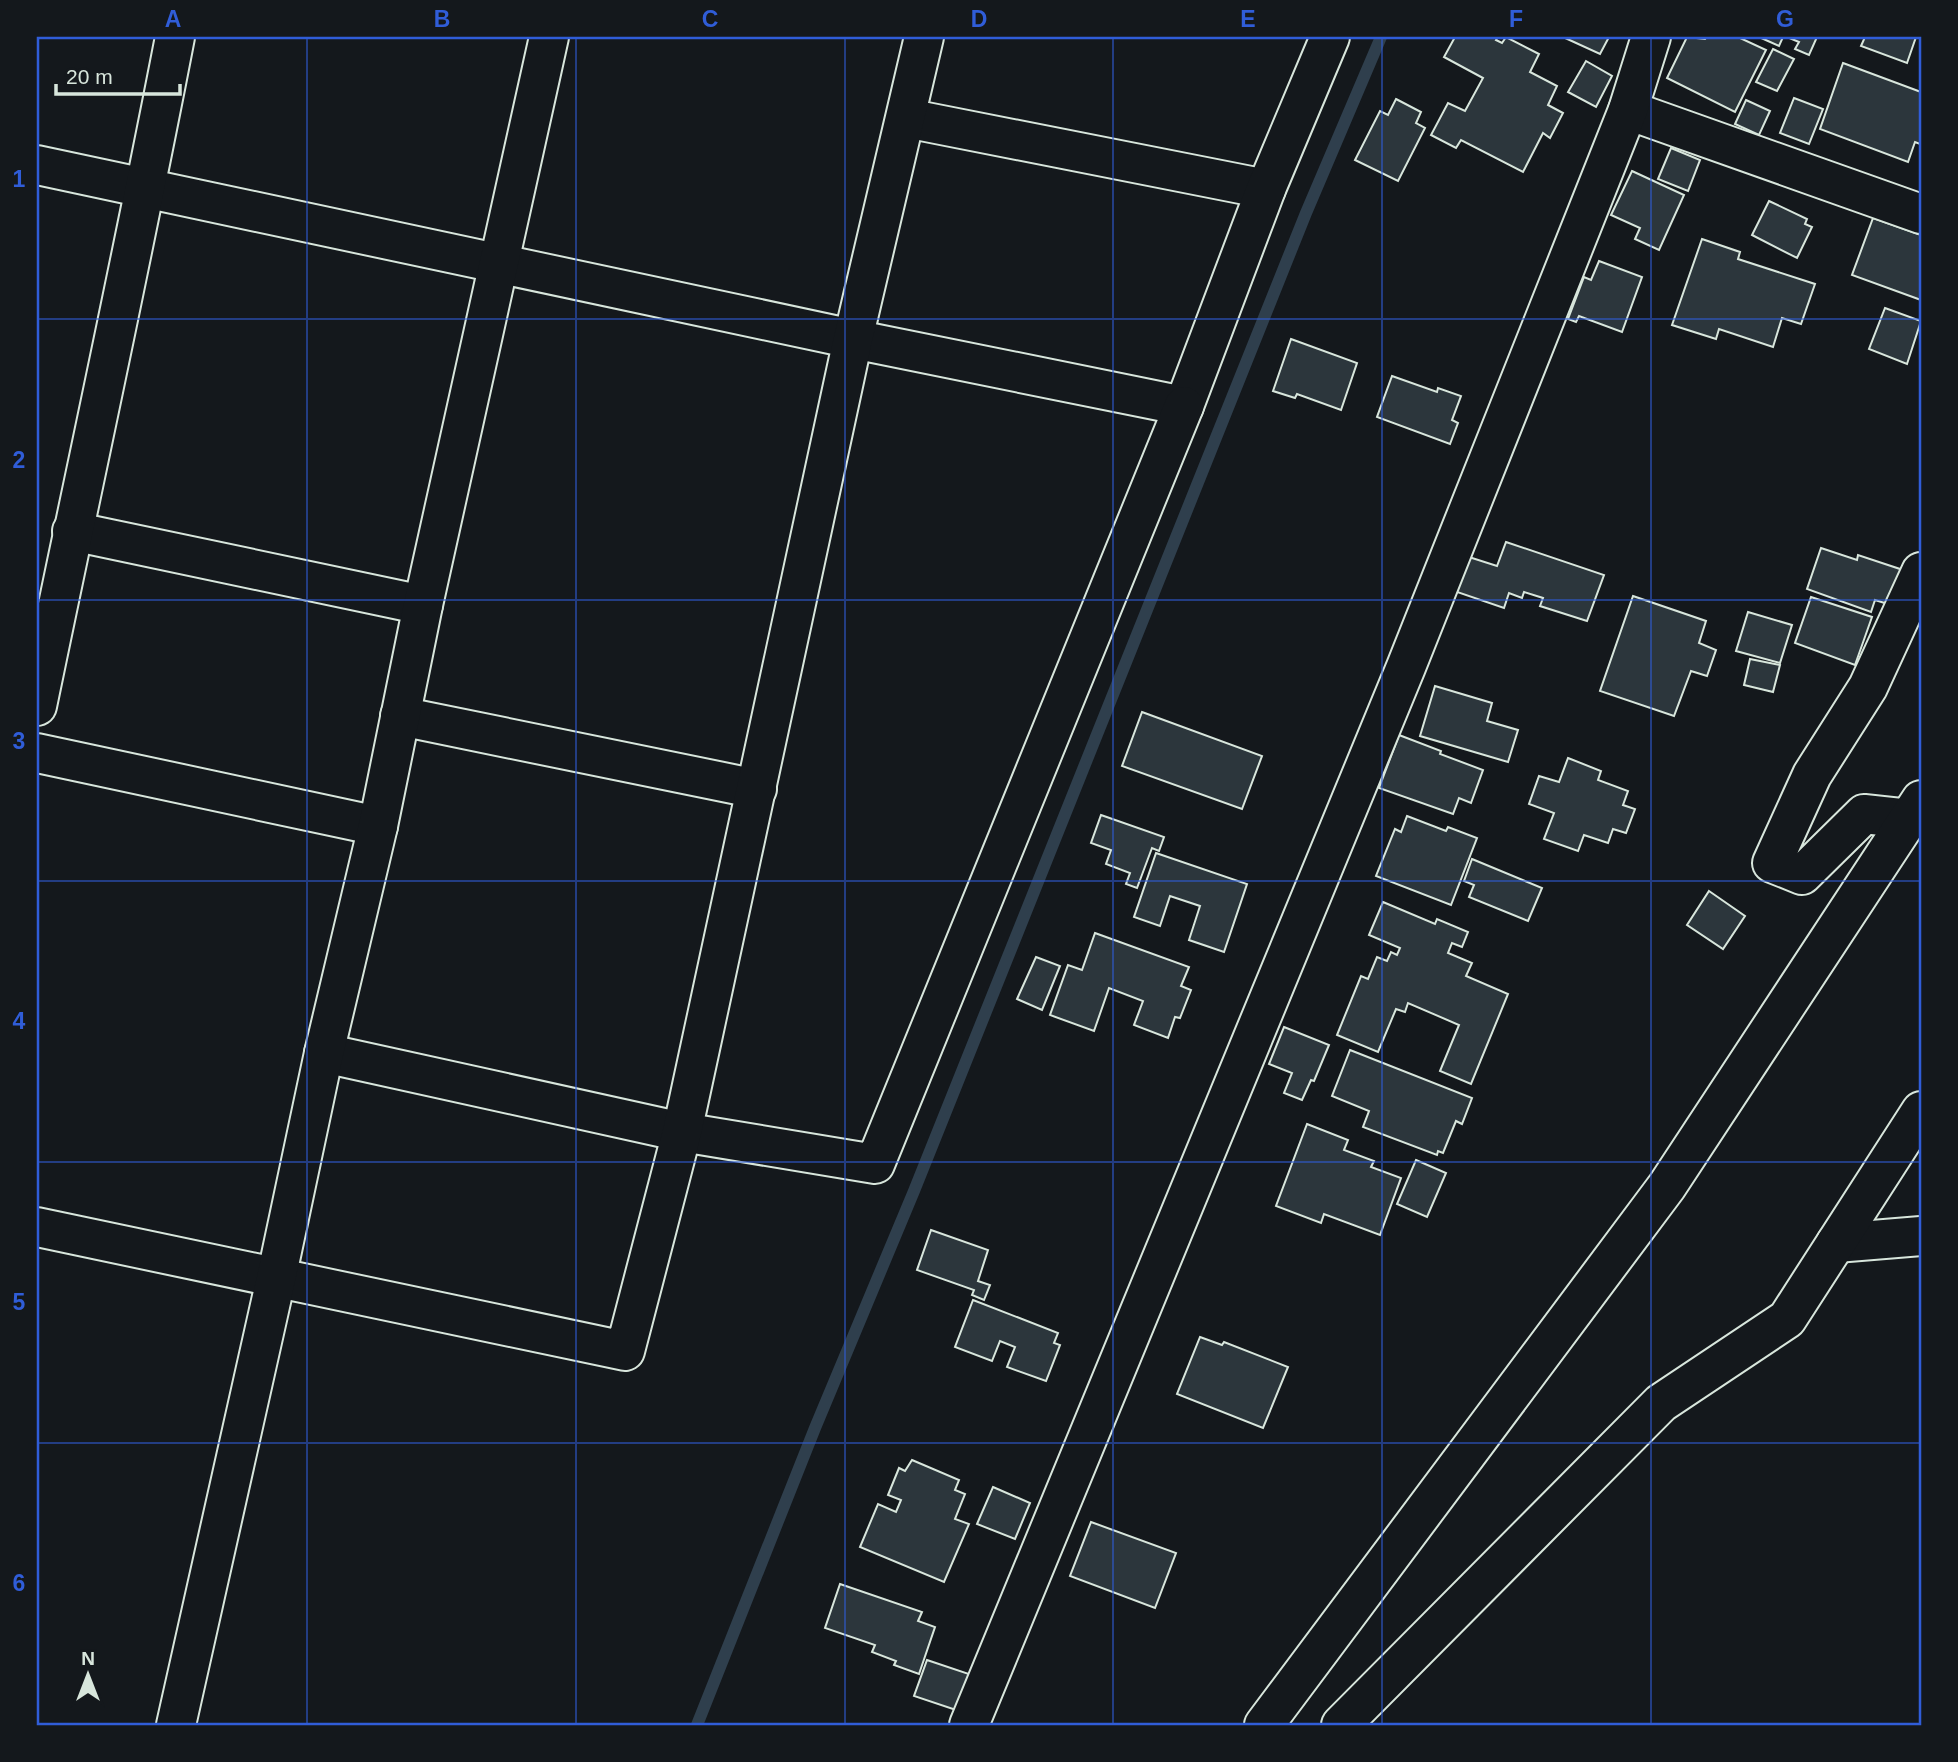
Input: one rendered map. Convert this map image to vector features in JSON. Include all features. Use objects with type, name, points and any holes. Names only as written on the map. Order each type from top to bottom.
[{"type":"street","points":[[37,706],[44,636],[72,530],[146,188],[175,37]]},
{"type":"street","points":[[176,1725],[324,1053],[378,826],[422,605],[550,37]]},
{"type":"street","points":[[37,1227],[625,1351],[682,1132],[853,339],[924,37]]},
{"type":"street","points":[[324,1053],[682,1132],[875,1164],[1184,406],[1266,189],[1330,37]]},
{"type":"street","points":[[969,1725],[1401,680],[1628,110],[1651,37]]},
{"type":"street","points":[[1628,110],[1921,214]]},
{"type":"street","points":[[906,118],[1266,189]]},
{"type":"street","points":[[37,165],[853,339],[1184,406]]},
{"type":"street","points":[[72,530],[422,605]]},
{"type":"street","points":[[1916,809],[1864,814],[1802,875],[1772,863],[1812,775],[1868,687],[1921,572]]},
{"type":"street","points":[[400,716],[757,789]]},
{"type":"street","points":[[37,753],[378,826]]},
{"type":"street","points":[[1264,1725],[1667,1186],[1916,809]]},
{"type":"street","points":[[1340,1725],[1661,1403],[1787,1319],[1921,1111]]},
{"type":"street","points":[[1836,1243],[1921,1236]]},
{"type":"building","points":[[1455,37],[1498,37],[1496,40],[1502,43],[1506,37],[1539,54],[1530,72],[1557,86],[1548,105],[1563,113],[1550,138],[1543,133],[1523,172],[1461,140],[1456,148],[1431,135],[1448,103],[1465,111],[1483,78],[1444,57]]},
{"type":"building","points":[[1563,37],[1609,37],[1600,54]]},
{"type":"building","points":[[1687,37],[1738,37],[1766,50],[1735,112],[1667,78]]},
{"type":"building","points":[[1759,37],[1783,37],[1779,46]]},
{"type":"building","points":[[1787,37],[1817,37],[1809,55],[1795,49],[1799,42]]},
{"type":"building","points":[[1865,37],[1916,37],[1907,63],[1861,46]]},
{"type":"building","points":[[1773,49],[1794,59],[1777,91],[1756,82]]},
{"type":"building","points":[[1586,61],[1612,76],[1596,107],[1568,92]]},
{"type":"building","points":[[1843,63],[1921,92],[1921,141],[1920,144],[1915,142],[1908,162],[1820,129]]},
{"type":"building","points":[[1794,98],[1823,109],[1809,144],[1780,133]]},
{"type":"building","points":[[1396,99],[1421,112],[1416,123],[1425,128],[1398,181],[1355,160],[1380,111],[1388,115]]},
{"type":"building","points":[[1746,100],[1770,111],[1759,135],[1735,124]]},
{"type":"building","points":[[1671,148],[1700,160],[1688,191],[1658,179]]},
{"type":"building","points":[[1632,171],[1684,195],[1659,250],[1635,239],[1640,228],[1611,215]]},
{"type":"building","points":[[1769,201],[1807,219],[1805,224],[1812,227],[1797,258],[1752,235]]},
{"type":"building","points":[[1873,218],[1921,235],[1921,300],[1852,275]]},
{"type":"building","points":[[1702,239],[1740,252],[1738,259],[1815,284],[1801,324],[1782,318],[1773,347],[1719,329],[1716,339],[1672,325]]},
{"type":"building","points":[[1599,261],[1642,277],[1622,332],[1579,316],[1576,322],[1568,319],[1584,277],[1591,280]]},
{"type":"building","points":[[1885,308],[1921,321],[1907,364],[1869,349]]},
{"type":"building","points":[[1291,339],[1357,363],[1341,410],[1297,394],[1295,398],[1273,391]]},
{"type":"building","points":[[1392,376],[1437,392],[1438,388],[1461,396],[1452,420],[1458,423],[1450,444],[1377,417]]},
{"type":"building","points":[[1506,542],[1604,575],[1587,621],[1540,606],[1543,598],[1524,592],[1522,598],[1509,593],[1504,608],[1457,592],[1469,557],[1497,566]]},
{"type":"building","points":[[1821,548],[1857,560],[1858,555],[1903,570],[1891,605],[1875,600],[1871,612],[1807,589]]},
{"type":"building","points":[[1633,596],[1706,621],[1699,643],[1716,650],[1707,676],[1691,671],[1674,716],[1600,691]]},
{"type":"building","points":[[1811,597],[1872,617],[1855,665],[1795,643]]},
{"type":"building","points":[[1748,612],[1792,625],[1780,663],[1736,651]]},
{"type":"building","points":[[1750,659],[1780,665],[1773,692],[1744,685]]},
{"type":"building","points":[[1435,686],[1492,703],[1487,721],[1518,730],[1508,762],[1420,736]]},
{"type":"building","points":[[1142,712],[1262,756],[1242,809],[1122,766]]},
{"type":"building","points":[[1399,735],[1483,770],[1471,803],[1459,798],[1453,814],[1379,788]]},
{"type":"building","points":[[1568,758],[1601,771],[1598,780],[1628,791],[1623,805],[1635,809],[1626,833],[1613,829],[1608,843],[1584,835],[1578,851],[1544,839],[1554,813],[1529,804],[1539,776],[1559,782]]},
{"type":"building","points":[[1101,815],[1164,837],[1159,851],[1152,848],[1137,888],[1126,884],[1130,873],[1106,864],[1111,850],[1091,843]]},
{"type":"building","points":[[1407,816],[1446,831],[1448,827],[1477,838],[1451,905],[1376,876],[1395,829],[1401,832]]},
{"type":"building","points":[[1156,853],[1247,884],[1224,952],[1189,940],[1200,906],[1170,896],[1160,926],[1134,917]]},
{"type":"building","points":[[1472,859],[1542,888],[1528,921],[1469,897],[1474,885],[1464,881]]},
{"type":"building","points":[[1709,891],[1745,916],[1723,949],[1687,925]]},
{"type":"building","points":[[1383,902],[1435,924],[1437,919],[1468,932],[1462,947],[1452,943],[1448,953],[1472,963],[1466,976],[1508,994],[1471,1084],[1440,1071],[1459,1025],[1408,1003],[1405,1012],[1396,1009],[1378,1052],[1337,1035],[1361,976],[1368,979],[1377,957],[1387,961],[1391,952],[1397,955],[1400,948],[1369,935]]},
{"type":"building","points":[[1095,933],[1189,967],[1181,986],[1191,990],[1180,1018],[1175,1017],[1168,1038],[1134,1025],[1143,1001],[1109,988],[1094,1031],[1050,1015],[1068,965],[1082,970]]},
{"type":"building","points":[[1036,957],[1060,966],[1042,1010],[1017,999]]},
{"type":"building","points":[[1284,1027],[1329,1045],[1314,1081],[1311,1080],[1302,1100],[1284,1093],[1292,1073],[1269,1064]]},
{"type":"building","points":[[1350,1050],[1472,1098],[1462,1124],[1456,1121],[1443,1153],[1438,1151],[1437,1155],[1363,1127],[1369,1111],[1332,1096]]},
{"type":"building","points":[[1307,1124],[1348,1140],[1344,1150],[1374,1161],[1371,1167],[1401,1178],[1380,1235],[1324,1214],[1321,1223],[1276,1206]]},
{"type":"building","points":[[1416,1160],[1446,1173],[1427,1217],[1397,1204]]},
{"type":"building","points":[[931,1230],[988,1250],[978,1281],[990,1285],[984,1300],[972,1295],[974,1290],[917,1270]]},
{"type":"building","points":[[973,1300],[1058,1333],[1054,1343],[1060,1345],[1046,1381],[1007,1367],[1015,1347],[1000,1341],[992,1361],[955,1347]]},
{"type":"building","points":[[1200,1337],[1222,1345],[1224,1342],[1288,1367],[1263,1428],[1177,1394]]},
{"type":"building","points":[[912,1460],[959,1480],[955,1490],[965,1494],[955,1519],[969,1524],[944,1582],[860,1547],[878,1504],[896,1512],[901,1500],[888,1495],[899,1468],[905,1471]]},
{"type":"building","points":[[993,1487],[1030,1503],[1015,1539],[977,1524]]},
{"type":"building","points":[[1091,1522],[1176,1553],[1155,1608],[1070,1576]]},
{"type":"building","points":[[840,1584],[922,1612],[918,1621],[935,1627],[919,1674],[894,1665],[896,1661],[872,1652],[875,1645],[825,1628]]},
{"type":"building","points":[[927,1660],[969,1674],[956,1710],[914,1696]]},
{"type":"waterway","points":[[697,1725],[1306,213],[1381,37]]}]
